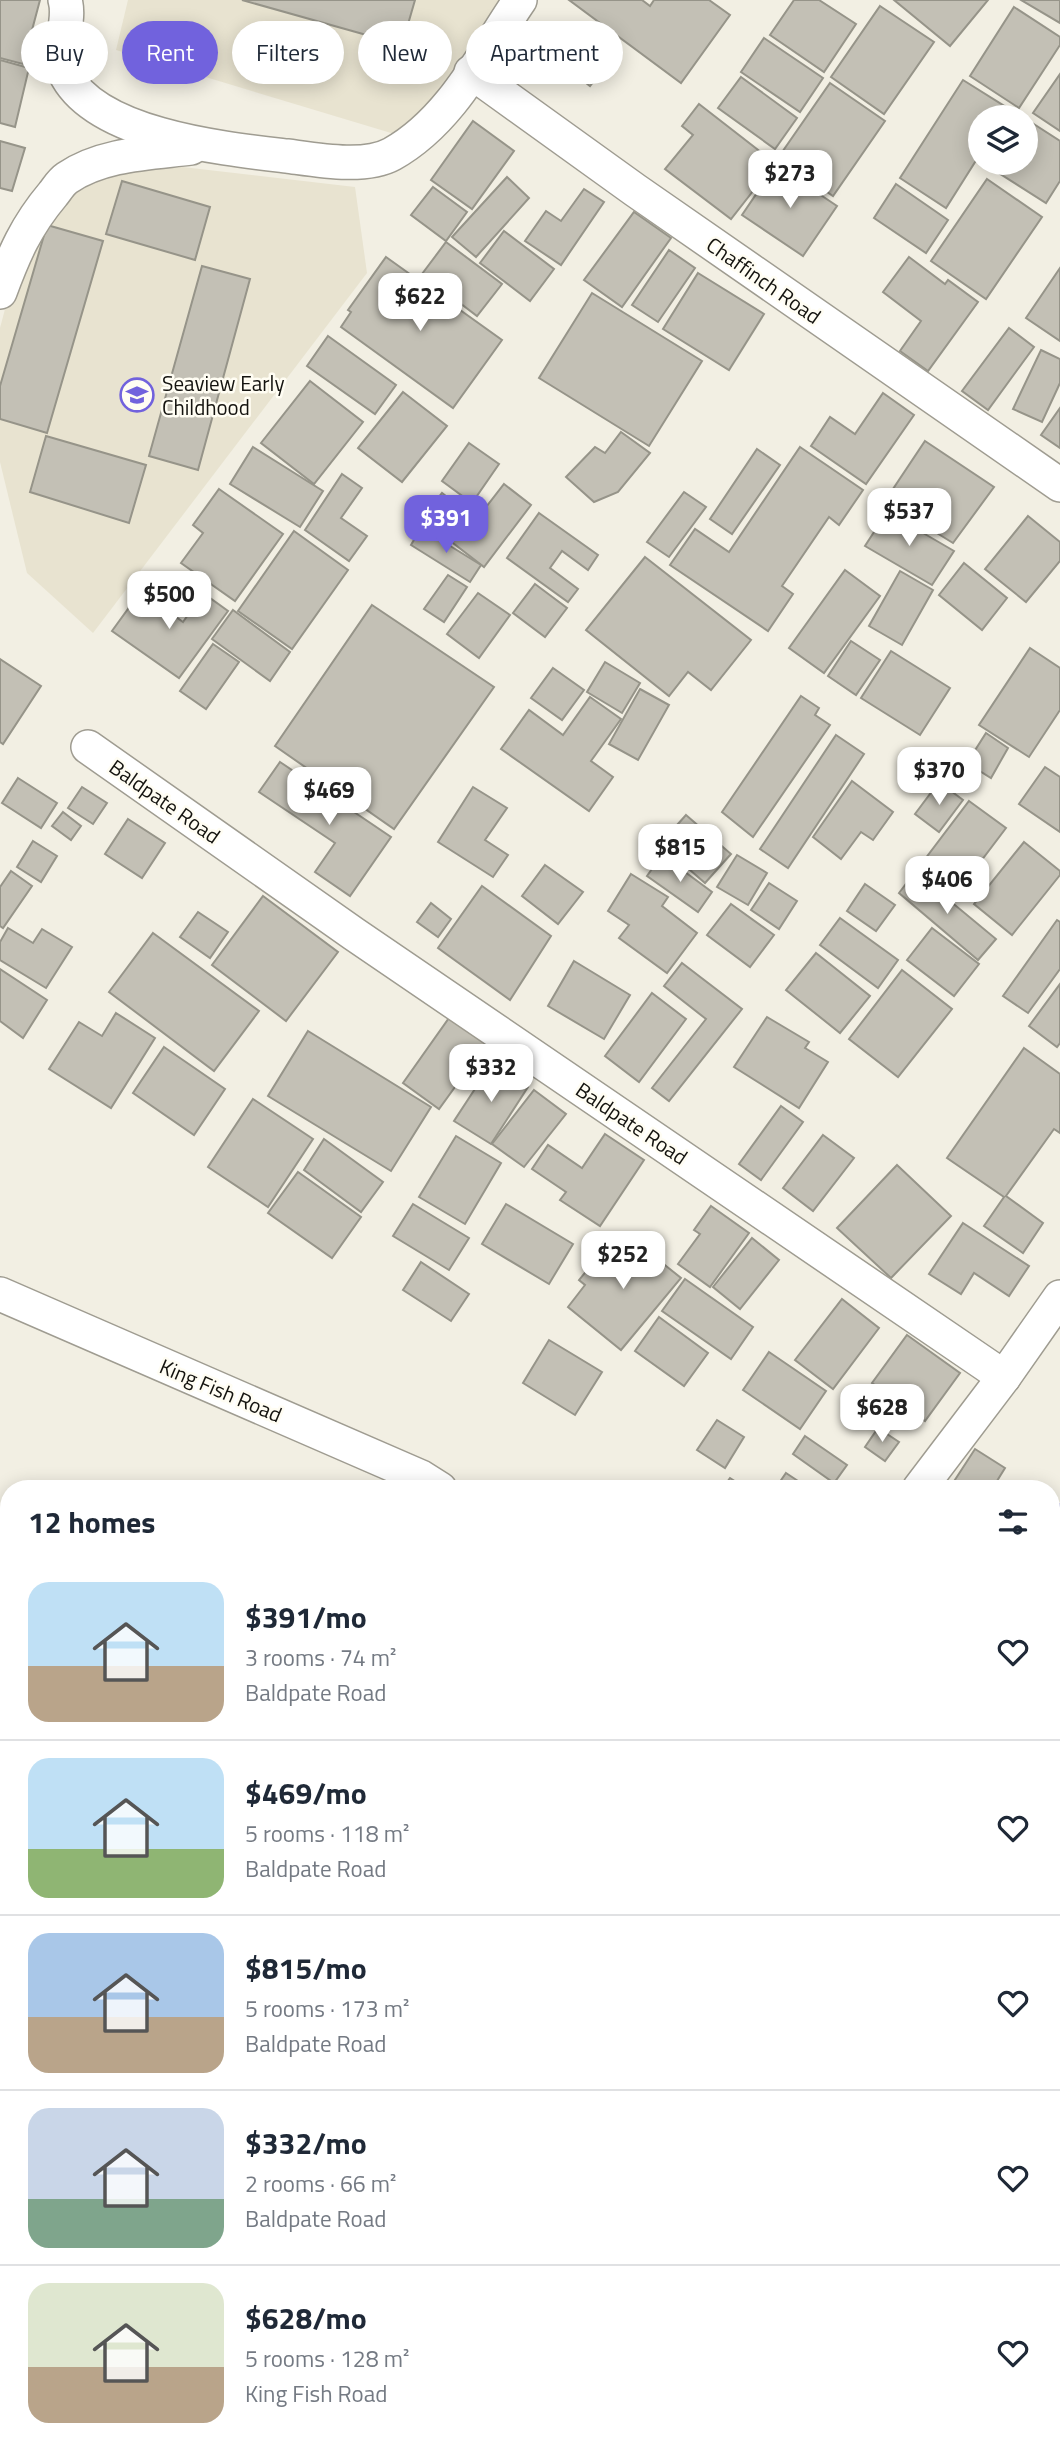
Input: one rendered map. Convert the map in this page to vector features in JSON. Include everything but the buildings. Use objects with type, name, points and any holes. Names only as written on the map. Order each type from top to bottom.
[{"type":"street","points":[[65,0],[68,9],[60,58],[66,75],[81,93],[100,109],[142,128],[204,146],[345,163],[388,156],[418,139],[438,120],[466,79]]},
{"type":"street","points":[[506,21],[520,0]]},
{"type":"street","name":"Chaffinch Road","points":[[488,84],[635,190],[1060,485]]},
{"type":"street","points":[[0,292],[17,245],[65,179],[124,157],[204,146]]},
{"type":"street","name":"Baldpate Road","points":[[88,747],[354,934],[1004,1377]]},
{"type":"street","name":"King Fish Road","points":[[0,1294],[426,1480]]},
{"type":"street","points":[[926,1480],[1004,1377],[1060,1297]]},
{"type":"shaded area","points":[[128,0],[502,0],[488,21],[466,21],[466,55],[452,76],[452,21],[358,21],[358,84],[447,84],[411,139],[218,81],[218,21],[123,21]]},
{"type":"shaded area","points":[[122,25],[122,52],[116,50]]},
{"type":"shaded area","name":"Seaview Early Childhood","points":[[79,155],[355,187],[367,273],[93,633],[27,573],[0,462],[0,328],[32,208]]},
{"type":"place","name":"Seaview Early Childhood","points":[[137,395]]}]
